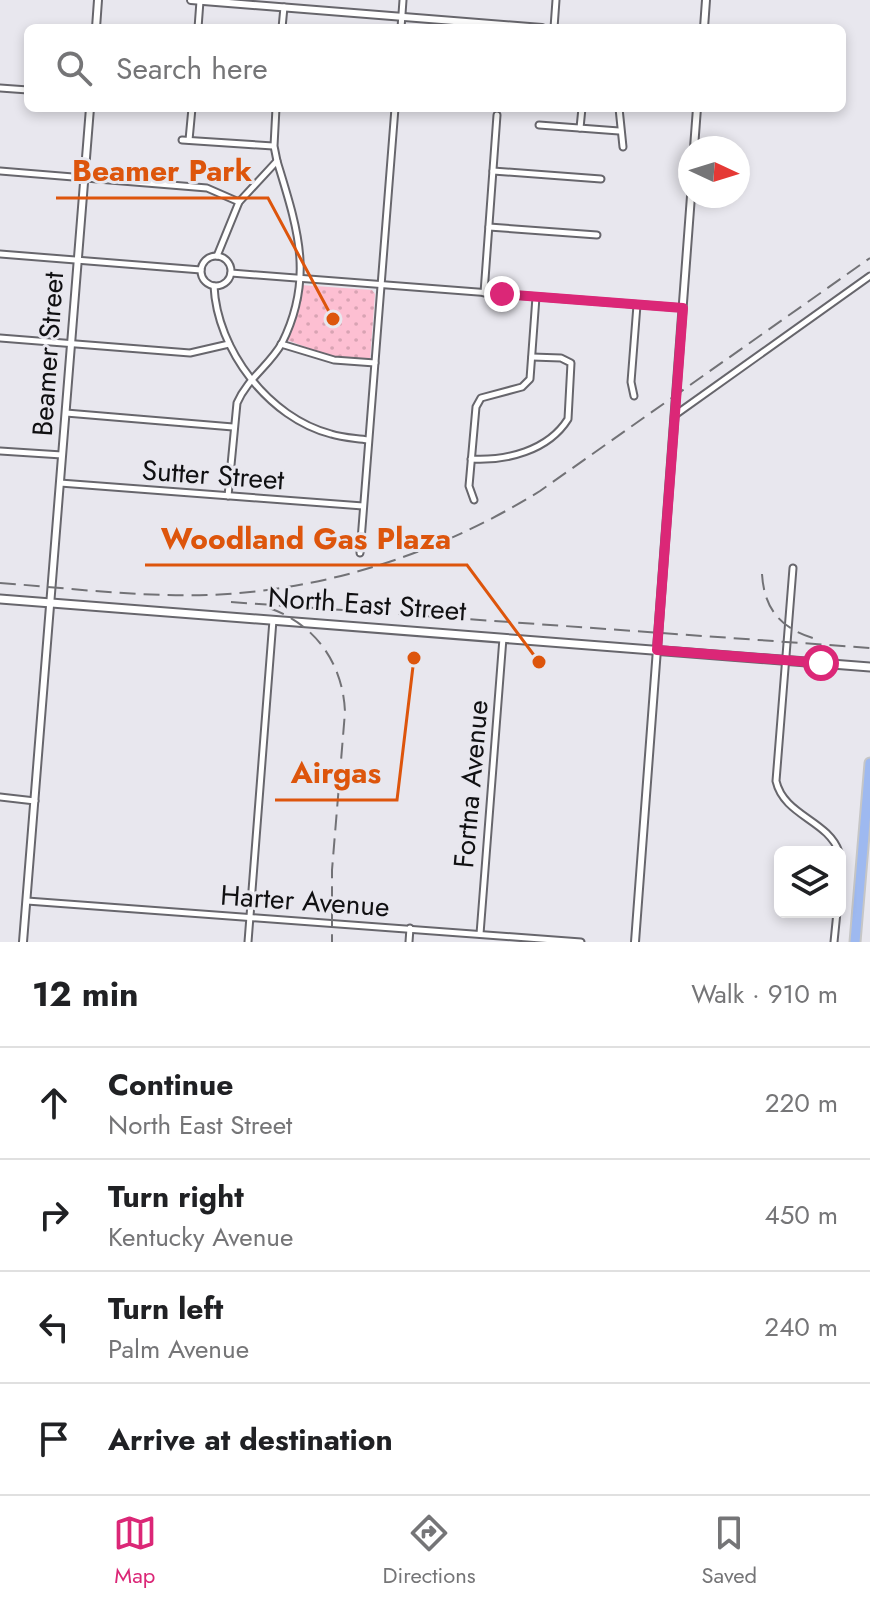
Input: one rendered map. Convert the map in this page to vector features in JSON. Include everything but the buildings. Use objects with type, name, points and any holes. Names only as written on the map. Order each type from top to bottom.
[{"type":"highway","points":[[855,942],[870,763]]},
{"type":"highway","points":[[868,787],[870,798]]},
{"type":"main road","name":"North East Street","points":[[0,599],[870,667]]},
{"type":"street","points":[[96,24],[98,0]]},
{"type":"street","points":[[191,0],[250,2],[491,24]]},
{"type":"street","points":[[401,24],[403,0]]},
{"type":"street","points":[[554,24],[556,0]]},
{"type":"street","points":[[704,24],[706,0]]},
{"type":"street","points":[[198,24],[200,1]]},
{"type":"street","points":[[282,24],[284,7]]},
{"type":"street","points":[[0,88],[24,90]]},
{"type":"street","name":"Beamer Street","points":[[23,942],[90,112]]},
{"type":"street","points":[[191,112],[186,140],[274,146]]},
{"type":"street","points":[[228,496],[237,403],[251,380],[281,344],[301,278],[298,229],[274,146],[276,112]]},
{"type":"street","points":[[360,553],[395,112]]},
{"type":"street","points":[[580,128],[582,112]]},
{"type":"street","points":[[619,112],[623,147]]},
{"type":"street","points":[[695,136],[697,112]]},
{"type":"street","points":[[484,293],[497,115]]},
{"type":"street","points":[[539,125],[619,131]]},
{"type":"street","points":[[231,273],[225,283],[214,286],[204,281],[201,270],[206,260],[217,256],[239,202],[277,161]]},
{"type":"street","points":[[0,171],[207,188],[239,202]]},
{"type":"street","points":[[493,171],[601,179]]},
{"type":"street","points":[[635,942],[690,208]]},
{"type":"street","points":[[489,227],[597,235]]},
{"type":"street","points":[[0,254],[201,270]]},
{"type":"street","points":[[217,256],[227,262],[231,273]]},
{"type":"street","points":[[231,273],[683,308]]},
{"type":"street","points":[[675,415],[870,276]]},
{"type":"street","points":[[214,286],[229,344],[251,380],[287,413],[329,434],[368,440]]},
{"type":"street","points":[[474,500],[469,486],[478,401],[526,384],[532,357],[536,297]]},
{"type":"street","points":[[634,396],[631,382],[637,305]]},
{"type":"street","points":[[0,338],[190,353],[229,344]]},
{"type":"street","points":[[281,344],[326,359],[375,363]]},
{"type":"street","points":[[471,459],[502,459],[523,453],[568,419],[571,363],[561,358],[532,357]]},
{"type":"street","points":[[66,413],[233,427]]},
{"type":"street","points":[[0,451],[62,455]]},
{"type":"street","name":"Sutter Street","points":[[60,483],[363,506]]},
{"type":"street","points":[[793,568],[777,769],[779,796],[827,834],[835,846]]},
{"type":"street","points":[[248,942],[273,619]]},
{"type":"street","name":"Fortna Avenue","points":[[480,934],[503,637]]},
{"type":"street","points":[[0,797],[35,801]]},
{"type":"street","name":"Harter Avenue","points":[[27,901],[581,942]]},
{"type":"street","points":[[834,942],[836,918]]},
{"type":"street","points":[[409,942],[410,928]]},
{"type":"shaded area","points":[[301,285],[372,290],[375,294],[370,360],[332,357],[287,340]]},
{"type":"railway","points":[[0,583],[155,595],[251,592],[338,577],[422,550],[462,533],[540,491],[870,258]]},
{"type":"railway","points":[[762,574],[766,597],[776,615],[791,629],[813,638]]},
{"type":"railway","points":[[231,602],[870,648]]},
{"type":"railway","points":[[269,608],[300,624],[313,635],[332,662],[343,694],[345,712],[332,870],[332,942]]},
{"type":"place","name":"Beamer Park","points":[[333,319]]},
{"type":"place","name":"Airgas","points":[[414,658]]},
{"type":"place","name":"Woodland Gas Plaza","points":[[539,662]]},
{"type":"route","points":[[502,294],[683,308],[657,650],[821,663]]}]
